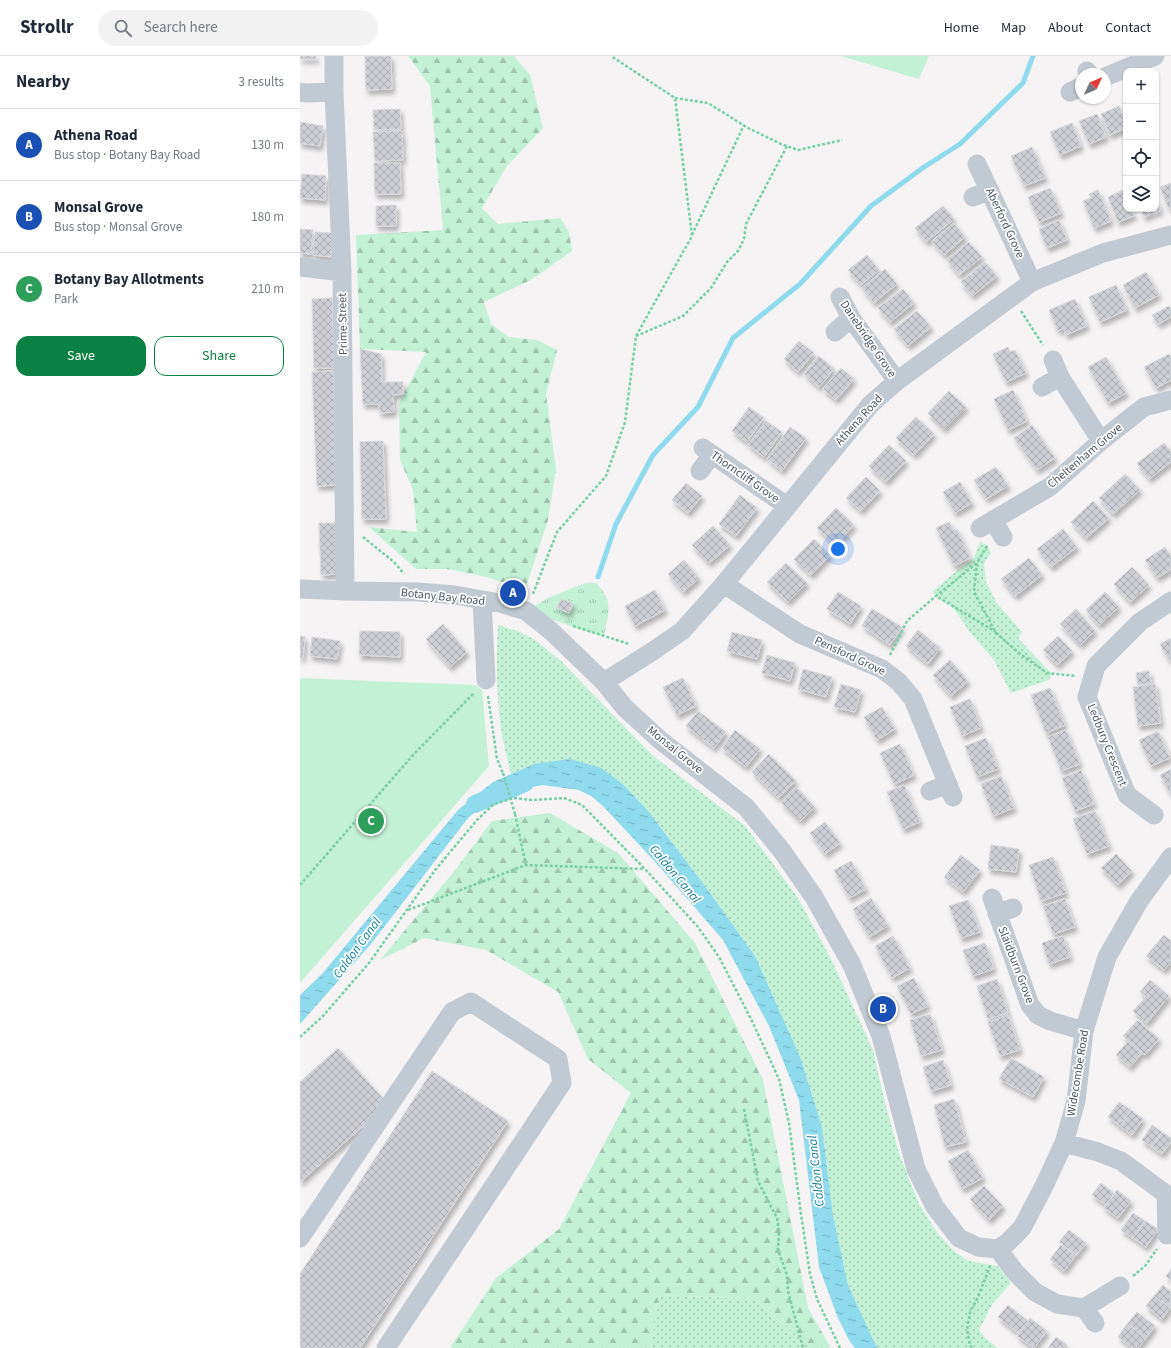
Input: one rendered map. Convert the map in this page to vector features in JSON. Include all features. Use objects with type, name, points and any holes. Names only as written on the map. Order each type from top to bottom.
[{"type":"street","name":"Prime Street","points":[[334,56],[334,92],[342,272],[346,566],[345,592]]},
{"type":"street","points":[[1111,71],[1155,56]]},
{"type":"street","points":[[300,92],[334,92]]},
{"type":"street","name":"Aberford Grove","points":[[977,164],[981,193],[1032,282]]},
{"type":"street","name":"Athena Road","points":[[604,682],[654,651],[682,631],[724,584],[870,405],[897,381],[1032,282],[1103,254],[1170,239]]},
{"type":"street","points":[[300,267],[342,272]]},
{"type":"street","name":"Danebridge Grove","points":[[840,297],[851,318],[897,381]]},
{"type":"street","points":[[835,332],[851,318]]},
{"type":"street","points":[[1042,387],[1057,368],[1101,440]]},
{"type":"street","name":"Cheltenham Grove","points":[[987,524],[1051,486],[1101,440],[1144,407],[1171,400]]},
{"type":"street","name":"Thorncliff Grove","points":[[700,471],[707,451],[787,506]]},
{"type":"street","points":[[987,524],[1003,537]]},
{"type":"street","name":"Pensford Grove","points":[[724,584],[800,634],[882,669],[899,682],[913,699],[950,790],[930,791]]},
{"type":"street","name":"Botany Bay Road","points":[[300,589],[345,592],[418,592],[455,595],[500,603],[526,611],[551,631],[604,682]]},
{"type":"street","points":[[482,600],[486,680]]},
{"type":"street","name":"Ledbury Crescent","points":[[1142,813],[1127,795],[1087,697],[1096,666],[1140,622],[1171,601]]},
{"type":"street","name":"Monsal Grove","points":[[604,682],[625,708],[660,740],[746,807],[782,851],[814,897],[852,965],[882,1036],[916,1169],[935,1207],[959,1238],[978,1247],[995,1248]]},
{"type":"street","name":"Widecombe Road","points":[[995,1248],[1007,1243],[1022,1228],[1064,1143],[1076,1101],[1084,1030],[1107,957],[1139,901],[1171,857]]},
{"type":"street","name":"Slaidburn Grove","points":[[1001,906],[1030,1005],[1038,1015],[1050,1021],[1084,1030]]},
{"type":"street","points":[[300,1238],[452,1012],[471,1002],[558,1059],[562,1083],[386,1348]]},
{"type":"street","points":[[1064,1143],[1098,1152],[1121,1161],[1169,1194],[1167,1235]]},
{"type":"street","points":[[995,1248],[1015,1272],[1035,1292],[1057,1304],[1089,1315],[1120,1286]]},
{"type":"path","points":[[611,56],[675,98],[708,103],[744,125],[787,146],[798,150],[842,140]]},
{"type":"path","points":[[675,98],[692,236]]},
{"type":"path","points":[[526,611],[557,532],[606,476],[625,422],[636,336],[692,236],[744,125]]},
{"type":"path","points":[[636,336],[683,316],[712,288],[727,262],[738,252],[744,239],[746,224],[787,146]]},
{"type":"path","points":[[1012,297],[1057,368]]},
{"type":"path","points":[[345,523],[394,562],[418,592]]},
{"type":"path","points":[[882,669],[907,621],[977,563],[989,542],[987,524]]},
{"type":"path","points":[[977,563],[974,592],[996,633]]},
{"type":"path","points":[[936,596],[996,633],[1019,653],[1047,673],[1075,676],[1094,675]]},
{"type":"path","points":[[567,624],[654,651]]},
{"type":"path","points":[[486,680],[496,759],[503,773],[515,814],[526,865]]},
{"type":"path","points":[[300,885],[413,755],[486,680]]},
{"type":"path","points":[[300,1037],[324,1016],[370,963],[436,869],[477,820],[494,804],[514,798],[532,800],[564,798],[582,805],[645,869],[698,927],[719,957],[751,1019],[779,1079],[789,1122],[810,1274],[817,1299],[840,1348]]},
{"type":"path","points":[[407,911],[526,865],[645,869]]},
{"type":"path","points":[[744,1109],[758,1181],[777,1218],[779,1231],[778,1250],[787,1275],[792,1312],[803,1348]]},
{"type":"path","points":[[1120,1286],[1145,1266],[1167,1235]]},
{"type":"path","points":[[972,1348],[967,1330],[970,1312],[978,1297],[995,1248]]},
{"type":"green space","points":[[408,56],[514,56],[530,75],[543,128],[507,166],[482,208],[498,224],[560,218],[569,232],[572,251],[531,280],[484,302],[491,324],[509,337],[537,340],[557,350],[546,394],[556,469],[548,520],[525,590],[487,577],[447,569],[416,569],[369,527],[417,532],[413,490],[400,460],[399,403],[426,352],[360,349],[356,235],[443,230],[430,86]]},
{"type":"green space","points":[[841,56],[929,56],[919,79]]},
{"type":"green space","points":[[980,542],[987,545],[991,552],[984,564],[986,582],[996,602],[1022,632],[1018,638],[1052,674],[1049,680],[1011,693],[994,660],[969,631],[952,606],[932,592],[974,558]]},
{"type":"green space","points":[[586,583],[596,583],[606,596],[608,602],[609,608],[604,637],[526,611],[550,597]]},
{"type":"green space","points":[[498,625],[520,632],[535,640],[561,661],[652,755],[745,826],[798,898],[831,959],[873,1050],[885,1103],[900,1156],[919,1204],[938,1234],[955,1252],[969,1261],[998,1266],[1011,1283],[993,1303],[979,1330],[984,1337],[998,1348],[877,1348],[848,1285],[833,1216],[822,1127],[755,956],[705,886],[648,811],[624,785],[534,764],[511,774],[500,720],[497,666]]},
{"type":"green space","points":[[300,678],[475,685],[482,690],[489,766],[300,983]]},
{"type":"green space","points":[[550,813],[618,853],[695,943],[763,1080],[808,1308],[831,1348],[811,1348],[754,1299],[659,1295],[651,1348],[450,1348],[496,1278],[559,1229],[631,1093],[588,1059],[558,992],[486,950],[424,938],[380,960],[452,874],[492,821]]},
{"type":"green space","points":[[659,1295],[754,1299],[811,1348],[651,1348]]},
{"type":"water","points":[[570,759],[601,768],[624,785],[648,811],[705,886],[755,956],[800,1057],[822,1127],[833,1216],[848,1285],[877,1348],[855,1348],[849,1340],[838,1318],[819,1267],[799,1100],[769,1026],[723,940],[658,865],[603,806],[591,796],[579,790],[543,785],[499,793],[468,818],[371,944],[300,1024],[300,995],[322,974],[458,810],[493,782],[534,764]]},
{"type":"building","points":[[300,56],[316,56],[316,59],[300,59]]},
{"type":"building","points":[[365,56],[391,56],[392,89],[366,90]]},
{"type":"building","points":[[1119,106],[1123,116],[1123,129],[1110,135],[1101,114]]},
{"type":"building","points":[[400,109],[401,129],[374,130],[373,110]]},
{"type":"building","points":[[1097,114],[1106,137],[1089,144],[1079,121]]},
{"type":"building","points":[[300,122],[323,126],[320,146],[300,143]]},
{"type":"building","points":[[1072,123],[1081,146],[1060,155],[1050,132]]},
{"type":"building","points":[[402,131],[403,160],[375,161],[373,132]]},
{"type":"building","points":[[1032,147],[1045,178],[1024,186],[1011,156]]},
{"type":"building","points":[[374,163],[400,163],[401,194],[375,194]]},
{"type":"building","points":[[302,174],[326,176],[325,200],[300,198]]},
{"type":"building","points":[[1171,183],[1171,208],[1169,209],[1160,187]]},
{"type":"building","points":[[1050,188],[1061,213],[1039,222],[1028,197]]},
{"type":"building","points":[[1098,190],[1111,221],[1094,228],[1083,201],[1091,198],[1089,194]]},
{"type":"building","points":[[1123,190],[1123,212],[1132,212],[1134,216],[1118,222],[1108,197]]},
{"type":"building","points":[[396,205],[396,226],[376,226],[376,206]]},
{"type":"building","points":[[943,206],[954,219],[926,242],[915,228]]},
{"type":"building","points":[[1142,212],[1156,212],[1144,217]]},
{"type":"building","points":[[1059,220],[1067,240],[1047,248],[1039,229]]},
{"type":"building","points":[[954,223],[965,237],[944,255],[932,241]]},
{"type":"building","points":[[300,229],[313,230],[311,254],[300,253]]},
{"type":"building","points":[[315,232],[333,233],[331,257],[313,255]]},
{"type":"building","points":[[969,242],[982,257],[959,275],[947,260]]},
{"type":"building","points":[[867,255],[879,270],[861,285],[848,270]]},
{"type":"building","points":[[985,262],[997,276],[972,296],[961,282]]},
{"type":"building","points":[[885,269],[897,284],[874,303],[862,288]]},
{"type":"building","points":[[1146,272],[1159,295],[1135,308],[1123,285]]},
{"type":"building","points":[[1116,285],[1127,310],[1100,322],[1089,297]]},
{"type":"building","points":[[903,289],[914,303],[890,322],[878,308]]},
{"type":"building","points":[[332,298],[334,368],[314,368],[312,299]]},
{"type":"building","points":[[1075,299],[1087,326],[1066,335],[1063,328],[1058,331],[1049,310]]},
{"type":"building","points":[[1169,306],[1171,309],[1171,317],[1158,324],[1152,315]]},
{"type":"building","points":[[917,311],[931,327],[908,346],[894,329]]},
{"type":"building","points":[[799,341],[814,353],[798,372],[784,359]]},
{"type":"building","points":[[1008,347],[1010,352],[1015,350],[1026,373],[1006,382],[993,354]]},
{"type":"building","points":[[360,349],[381,354],[382,382],[403,382],[403,394],[393,395],[394,412],[380,413],[379,404],[363,404]]},
{"type":"building","points":[[1169,354],[1171,357],[1171,380],[1156,388],[1144,367]]},
{"type":"building","points":[[819,356],[834,369],[819,387],[804,374]]},
{"type":"building","points":[[1106,357],[1126,393],[1108,403],[1088,367]]},
{"type":"building","points":[[841,368],[854,379],[836,400],[823,389]]},
{"type":"building","points":[[333,371],[338,485],[317,486],[312,372]]},
{"type":"building","points":[[1013,390],[1027,421],[1008,430],[994,399]]},
{"type":"building","points":[[949,391],[966,407],[944,429],[928,413]]},
{"type":"building","points":[[749,407],[764,418],[747,442],[732,431]]},
{"type":"building","points":[[916,417],[934,434],[914,455],[896,438]]},
{"type":"building","points":[[766,421],[782,432],[764,457],[748,445]]},
{"type":"building","points":[[1032,425],[1055,458],[1037,470],[1014,438]]},
{"type":"building","points":[[790,427],[806,438],[782,471],[767,459]]},
{"type":"building","points":[[383,441],[386,519],[362,519],[360,442]]},
{"type":"building","points":[[1164,443],[1171,452],[1171,462],[1149,479],[1137,463]]},
{"type":"building","points":[[889,445],[906,461],[886,482],[869,466]]},
{"type":"building","points":[[996,467],[1008,486],[986,499],[974,480]]},
{"type":"building","points":[[1125,474],[1140,490],[1113,514],[1099,498]]},
{"type":"building","points":[[866,477],[880,491],[861,511],[846,498]]},
{"type":"building","points":[[960,482],[972,503],[955,513],[943,492]]},
{"type":"building","points":[[686,483],[702,496],[688,513],[672,500]]},
{"type":"building","points":[[740,495],[757,508],[736,536],[719,524]]},
{"type":"building","points":[[1093,501],[1109,518],[1086,538],[1071,522]]},
{"type":"building","points":[[836,508],[854,525],[836,545],[817,528]]},
{"type":"building","points":[[949,522],[954,531],[957,529],[970,558],[954,566],[936,528]]},
{"type":"building","points":[[319,523],[339,523],[341,574],[321,575]]},
{"type":"building","points":[[713,526],[730,545],[709,563],[692,545]]},
{"type":"building","points":[[1063,529],[1077,547],[1051,567],[1037,549]]},
{"type":"building","points":[[814,539],[830,555],[811,575],[794,559]]},
{"type":"building","points":[[1165,547],[1171,556],[1171,569],[1157,578],[1145,560]]},
{"type":"building","points":[[1029,558],[1042,575],[1015,596],[1001,579]]},
{"type":"building","points":[[684,560],[699,578],[683,592],[668,574]]},
{"type":"building","points":[[786,563],[807,583],[788,602],[767,582]]},
{"type":"building","points":[[1132,567],[1149,585],[1130,602],[1114,584]]},
{"type":"building","points":[[655,590],[665,610],[635,626],[625,606]]},
{"type":"building","points":[[838,592],[861,606],[850,624],[827,609]]},
{"type":"building","points":[[1105,592],[1119,607],[1099,625],[1086,610]]},
{"type":"building","points":[[561,599],[573,603],[569,613],[557,608]]},
{"type":"building","points":[[872,609],[902,627],[890,645],[862,626]]},
{"type":"building","points":[[1076,609],[1095,631],[1080,645],[1060,624]]},
{"type":"building","points":[[443,624],[467,652],[450,667],[426,639]]},
{"type":"building","points":[[918,630],[940,648],[928,664],[906,646]]},
{"type":"building","points":[[360,631],[400,632],[400,657],[359,655]]},
{"type":"building","points":[[732,632],[762,640],[757,659],[727,651]]},
{"type":"building","points":[[300,636],[305,637],[303,658],[300,658]]},
{"type":"building","points":[[1058,636],[1072,651],[1057,665],[1043,650]]},
{"type":"building","points":[[312,637],[340,641],[337,659],[310,656]]},
{"type":"building","points":[[1171,638],[1171,663],[1160,644]]},
{"type":"building","points":[[767,655],[795,663],[790,681],[762,673]]},
{"type":"building","points":[[950,660],[968,681],[951,696],[933,675]]},
{"type":"building","points":[[803,669],[832,677],[826,697],[798,689]]},
{"type":"building","points":[[1149,671],[1151,683],[1138,685],[1136,673]]},
{"type":"building","points":[[683,678],[696,706],[677,715],[663,687]]},
{"type":"building","points":[[841,684],[861,690],[855,712],[834,707]]},
{"type":"building","points":[[1155,684],[1161,723],[1138,726],[1133,687]]},
{"type":"building","points":[[1050,688],[1065,725],[1046,733],[1031,695]]},
{"type":"building","points":[[970,699],[981,728],[962,736],[950,707]]},
{"type":"building","points":[[882,707],[895,729],[877,740],[864,717]]},
{"type":"building","points":[[698,711],[726,732],[714,748],[686,726]]},
{"type":"building","points":[[735,730],[760,749],[746,767],[722,748]]},
{"type":"building","points":[[1066,730],[1080,764],[1061,771],[1048,737]]},
{"type":"building","points":[[1158,731],[1170,758],[1151,766],[1139,740]]},
{"type":"building","points":[[986,738],[998,769],[977,777],[965,746]]},
{"type":"building","points":[[900,744],[914,775],[894,784],[880,753]]},
{"type":"building","points":[[769,754],[796,781],[778,798],[752,772]]},
{"type":"building","points":[[1171,769],[1171,795],[1160,775]]},
{"type":"building","points":[[1081,770],[1094,804],[1075,811],[1062,778]]},
{"type":"building","points":[[1001,776],[1014,808],[993,816],[981,784]]},
{"type":"building","points":[[904,785],[920,822],[903,829],[887,792]]},
{"type":"building","points":[[796,787],[815,807],[800,821],[781,802]]},
{"type":"building","points":[[1095,811],[1109,846],[1087,854],[1073,819]]},
{"type":"building","points":[[825,822],[840,843],[825,854],[810,833]]},
{"type":"building","points":[[991,845],[1019,849],[1016,872],[988,869]]},
{"type":"building","points":[[1116,854],[1132,871],[1118,885],[1101,868]]},
{"type":"building","points":[[961,855],[980,870],[963,892],[944,877]]},
{"type":"building","points":[[1053,857],[1066,893],[1041,901],[1029,865]]},
{"type":"building","points":[[851,861],[866,889],[849,898],[834,870]]},
{"type":"building","points":[[871,898],[888,926],[869,937],[853,909]]},
{"type":"building","points":[[1065,899],[1075,927],[1053,934],[1043,906]]},
{"type":"building","points":[[968,900],[980,932],[961,938],[949,906]]},
{"type":"building","points":[[1164,935],[1171,941],[1171,962],[1164,970],[1146,956]]},
{"type":"building","points":[[893,936],[910,968],[892,978],[875,946]]},
{"type":"building","points":[[1063,936],[1070,957],[1049,964],[1042,943]]},
{"type":"building","points":[[985,943],[994,969],[973,976],[963,950]]},
{"type":"building","points":[[914,978],[928,1006],[911,1014],[897,986]]},
{"type":"building","points":[[997,979],[1008,1013],[988,1019],[977,986]]},
{"type":"building","points":[[1150,980],[1169,996],[1147,1023],[1133,1011],[1146,997],[1140,992]]},
{"type":"building","points":[[930,1014],[942,1050],[921,1056],[910,1020]]},
{"type":"building","points":[[1008,1015],[1020,1050],[1000,1056],[988,1022]]},
{"type":"building","points":[[1138,1020],[1159,1039],[1145,1055],[1123,1036]]},
{"type":"building","points":[[1128,1041],[1142,1053],[1130,1067],[1116,1055]]},
{"type":"building","points":[[338,1048],[388,1104],[300,1182],[300,1082]]},
{"type":"building","points":[[1011,1058],[1044,1077],[1033,1097],[999,1079]]},
{"type":"building","points":[[943,1060],[951,1085],[931,1091],[923,1067]]},
{"type":"building","points":[[432,1071],[508,1121],[360,1348],[300,1348],[300,1274]]},
{"type":"building","points":[[954,1099],[966,1142],[945,1147],[934,1105]]},
{"type":"building","points":[[1119,1102],[1131,1110],[1120,1126],[1108,1117]]},
{"type":"building","points":[[1131,1110],[1143,1119],[1132,1135],[1120,1126]]},
{"type":"building","points":[[1152,1125],[1162,1132],[1152,1147],[1142,1140]]},
{"type":"building","points":[[1162,1132],[1171,1138],[1171,1142],[1162,1154],[1152,1147]]},
{"type":"building","points":[[968,1150],[983,1178],[962,1189],[948,1161]]},
{"type":"building","points":[[1101,1183],[1114,1193],[1106,1205],[1092,1195]]},
{"type":"building","points":[[984,1186],[1003,1206],[989,1220],[970,1199]]},
{"type":"building","points":[[1117,1190],[1131,1201],[1118,1218],[1104,1208]]},
{"type":"building","points":[[1133,1213],[1145,1221],[1133,1238],[1121,1230]]},
{"type":"building","points":[[1145,1221],[1158,1229],[1146,1247],[1133,1238]]},
{"type":"building","points":[[1069,1230],[1086,1243],[1077,1255],[1059,1242]]},
{"type":"building","points":[[1061,1245],[1076,1255],[1064,1271],[1050,1259]]},
{"type":"building","points":[[1171,1269],[1171,1280],[1166,1276]]},
{"type":"building","points":[[1163,1285],[1171,1292],[1170,1308],[1154,1296]]},
{"type":"building","points":[[1154,1296],[1170,1308],[1162,1319],[1146,1306]]},
{"type":"building","points":[[1008,1305],[1028,1321],[1018,1333],[998,1317]]},
{"type":"building","points":[[1137,1312],[1155,1326],[1146,1338],[1127,1324]]},
{"type":"building","points":[[1030,1318],[1047,1331],[1034,1348],[1017,1336]]},
{"type":"building","points":[[1127,1324],[1146,1338],[1138,1348],[1133,1348],[1118,1337]]},
{"type":"building","points":[[1056,1337],[1067,1345],[1064,1348],[1048,1348]]},
{"type":"waterway","points":[[598,577],[616,524],[653,455],[698,407],[733,338],[800,284],[871,206],[924,167],[960,144],[1023,83],[1033,56]]},
{"type":"waterway","name":"Caldon Canal","points":[[475,804],[525,783]]},
{"type":"place","name":"Athena Road","points":[[513,593]]},
{"type":"place","name":"Botany Bay Allotments","points":[[371,821]]},
{"type":"place","name":"Monsal Grove","points":[[883,1009]]}]
